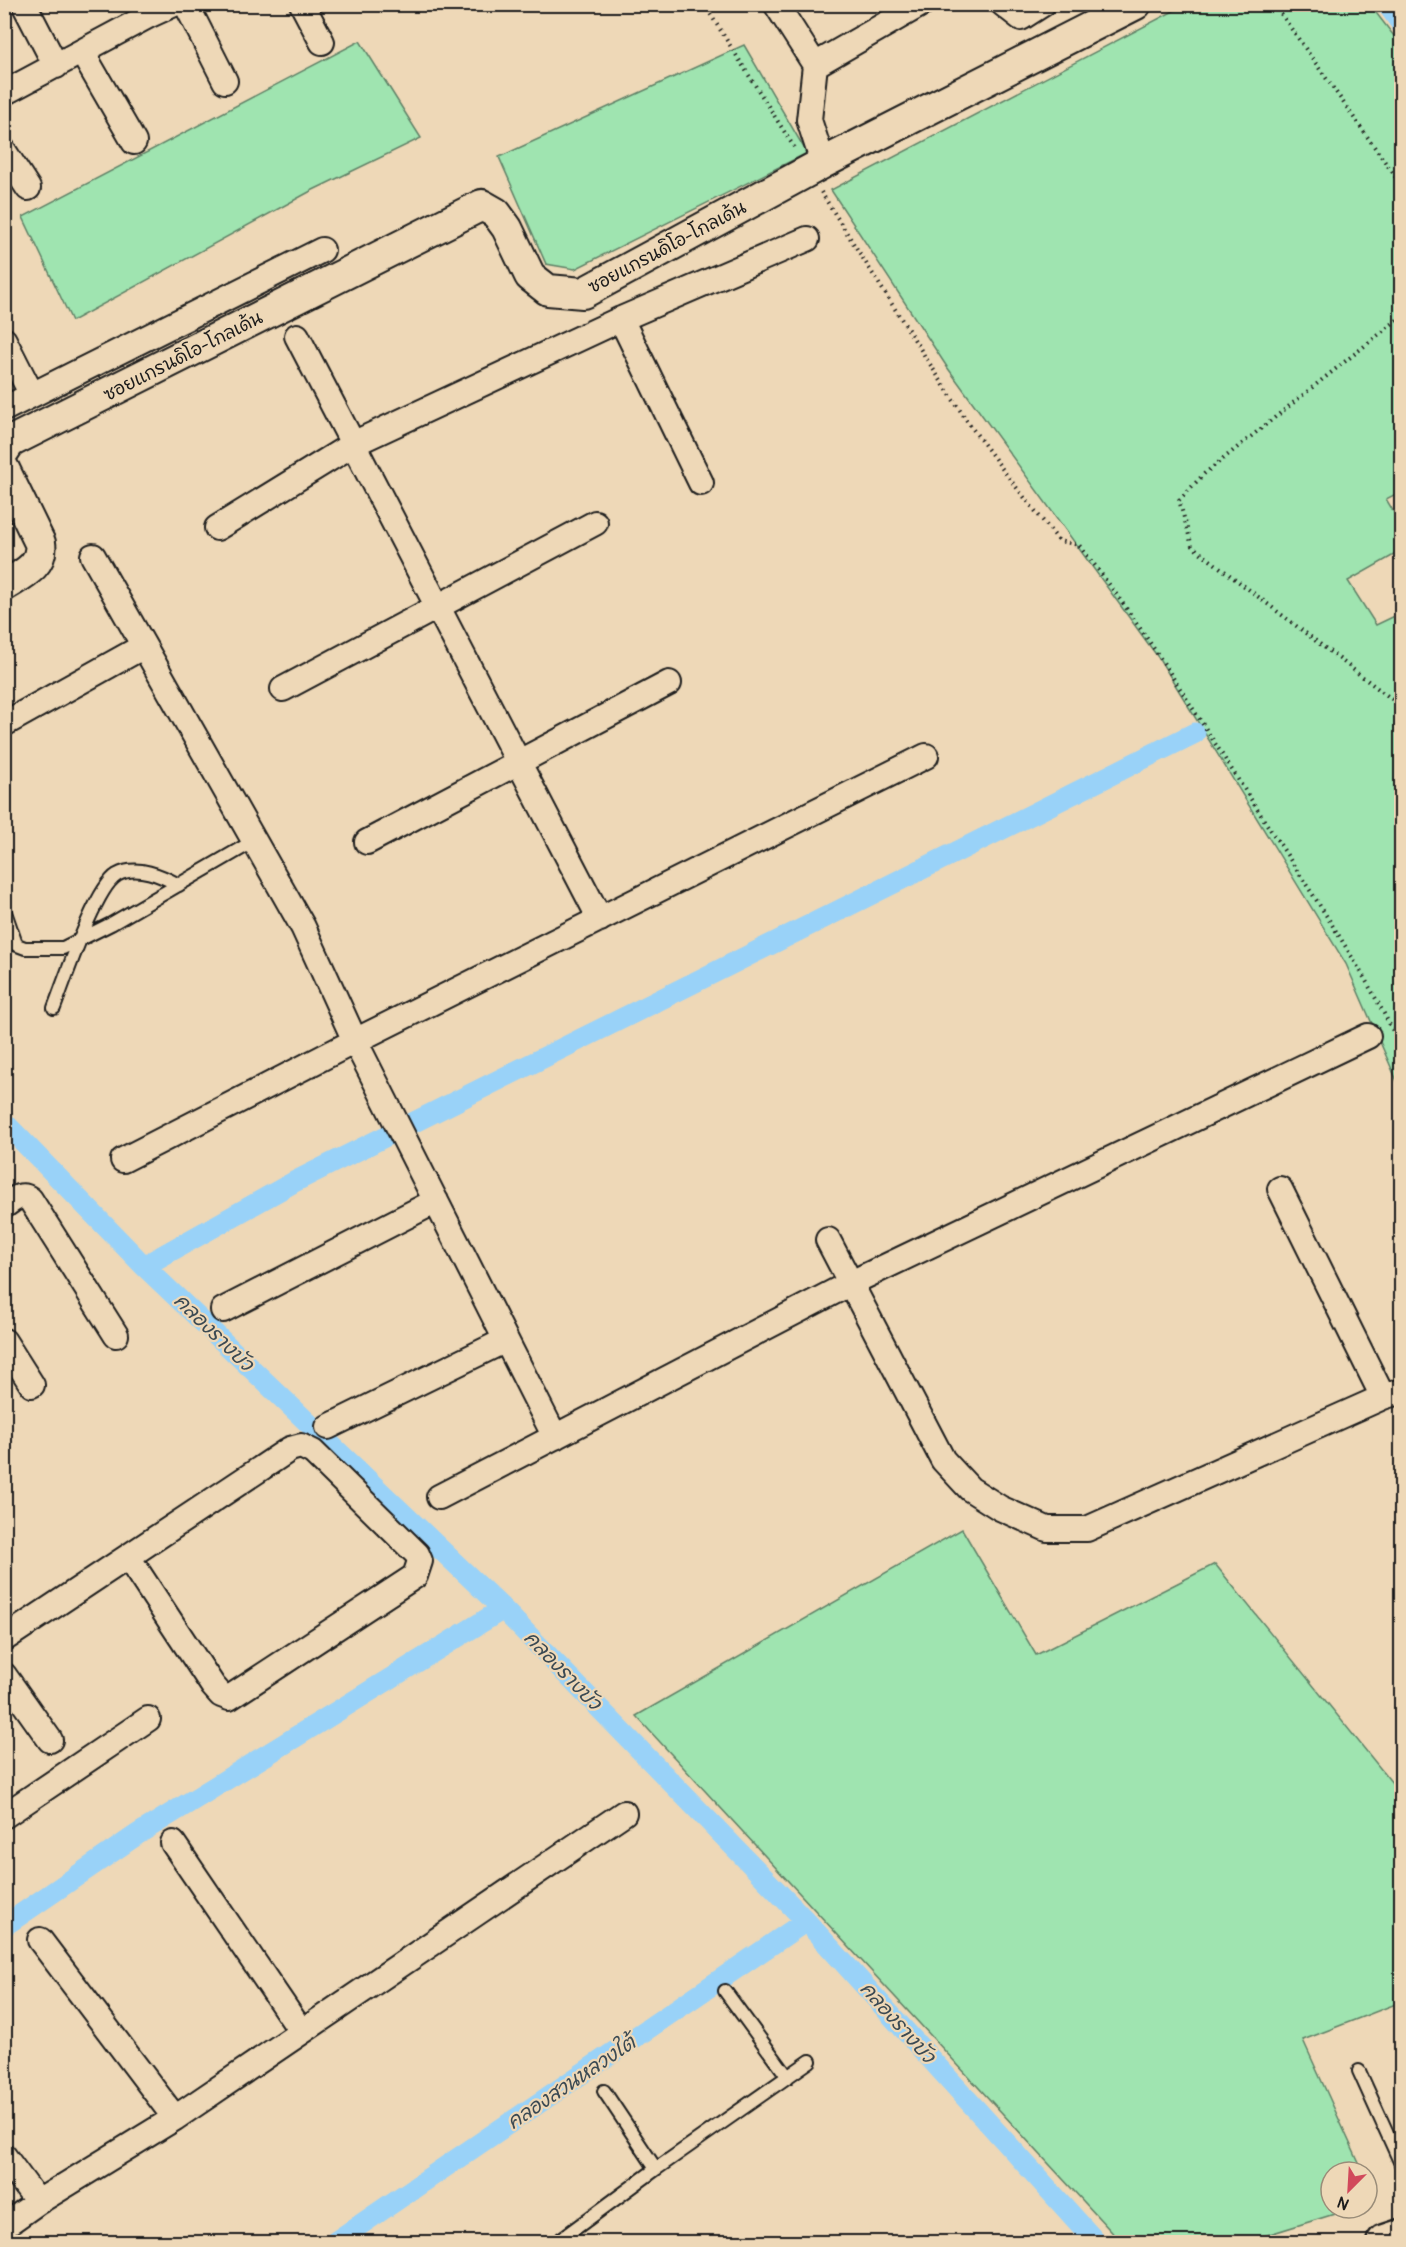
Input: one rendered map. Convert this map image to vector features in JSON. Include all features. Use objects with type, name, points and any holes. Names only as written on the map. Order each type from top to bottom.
[{"type":"main road","points":[[1384,2242],[1401,2236]]},
{"type":"street","points":[[24,4],[56,66]]},
{"type":"street","points":[[4,93],[82,52],[147,10],[174,4]]},
{"type":"street","points":[[186,4],[225,81]]},
{"type":"street","points":[[302,4],[322,42]]},
{"type":"street","points":[[776,4],[815,65],[809,120],[816,167]]},
{"type":"street","points":[[1003,4],[1021,18],[1043,4]]},
{"type":"street","name":"ซอยแกรนดิโอ-โกลเด้น","points":[[4,451],[10,442],[482,205],[496,213],[507,228],[530,276],[548,290],[583,292],[816,167],[1136,4]]},
{"type":"street","points":[[815,65],[921,5]]},
{"type":"street","points":[[82,52],[134,142]]},
{"type":"street","points":[[4,151],[28,188]]},
{"type":"street","points":[[217,528],[355,443],[621,319],[807,239]]},
{"type":"street","points":[[4,409],[322,250]]},
{"type":"street","points":[[621,319],[701,483]]},
{"type":"street","points":[[297,336],[355,443],[600,919]]},
{"type":"street","points":[[4,340],[32,395]]},
{"type":"street","points":[[4,469],[41,549],[35,566],[4,586]]},
{"type":"street","points":[[283,689],[595,523]]},
{"type":"street","points":[[93,556],[303,927],[355,1041],[555,1437]]},
{"type":"street","points":[[4,724],[144,646]]},
{"type":"street","points":[[367,842],[669,684]]},
{"type":"street","points":[[123,1160],[355,1041],[926,756]]},
{"type":"street","points":[[439,1497],[851,1284],[1368,1036]]},
{"type":"street","points":[[828,1240],[943,1460],[970,1489],[1000,1508],[1047,1529],[1087,1529],[1392,1394],[1280,1189]]},
{"type":"street","points":[[4,1206],[20,1196],[30,1199],[116,1335]]},
{"type":"street","points":[[223,1310],[435,1201]]},
{"type":"street","points":[[328,1427],[506,1340]]},
{"type":"street","points":[[4,1341],[32,1385]]},
{"type":"street","points":[[4,1639],[290,1449],[301,1446],[313,1452],[417,1554],[420,1561],[415,1576],[229,1698],[221,1695],[213,1686],[128,1557]]},
{"type":"street","points":[[4,1675],[50,1740]]},
{"type":"street","points":[[4,1816],[148,1719]]},
{"type":"street","points":[[4,2226],[38,2202],[175,2118],[624,1813]]},
{"type":"street","points":[[173,1843],[301,2031]]},
{"type":"street","points":[[40,1940],[175,2118]]},
{"type":"street","points":[[4,2156],[38,2202]]},
{"type":"lane","points":[[4,909],[10,942],[25,948],[63,948],[254,841]]},
{"type":"lane","points":[[54,1008],[103,888],[118,874],[135,871],[156,873],[179,885]]},
{"type":"lane","points":[[725,1991],[788,2077]]},
{"type":"lane","points":[[556,2242],[810,2061]]},
{"type":"lane","points":[[1359,2071],[1401,2166]]},
{"type":"lane","points":[[604,2091],[656,2169]]},
{"type":"path","points":[[704,4],[816,167],[969,424],[1059,541],[1079,545],[1107,580],[1150,644],[1343,939],[1401,1050]]},
{"type":"path","points":[[1274,4],[1401,186]]},
{"type":"path","points":[[1401,316],[1204,474],[1179,500],[1192,546],[1401,707]]},
{"type":"green space","points":[[1185,5],[1370,5],[1401,45],[1402,491],[1386,499],[1401,524],[1401,551],[1348,581],[1376,625],[1401,613],[1401,1090],[1346,964],[1160,660],[947,367],[831,190]]},
{"type":"green space","points":[[360,41],[421,138],[311,191],[72,321],[23,217]]},
{"type":"green space","points":[[744,45],[807,153],[575,269],[546,264],[499,157]]},
{"type":"green space","points":[[962,1529],[1036,1655],[1215,1564],[1401,1794],[1401,2002],[1303,2040],[1358,2160],[1319,2160],[1319,2219],[1244,2242],[1121,2242],[636,1716]]},
{"type":"waterway","points":[[1387,4],[1402,25]]},
{"type":"waterway","points":[[144,1266],[294,1182],[1195,733]]},
{"type":"waterway","name":"คลองรางบัว","points":[[4,1122],[144,1266],[503,1609],[806,1921],[1096,2242]]},
{"type":"waterway","points":[[4,1926],[138,1834],[503,1609]]},
{"type":"waterway","name":"คลองสวนหลวงใต้","points":[[335,2242],[806,1921]]}]
